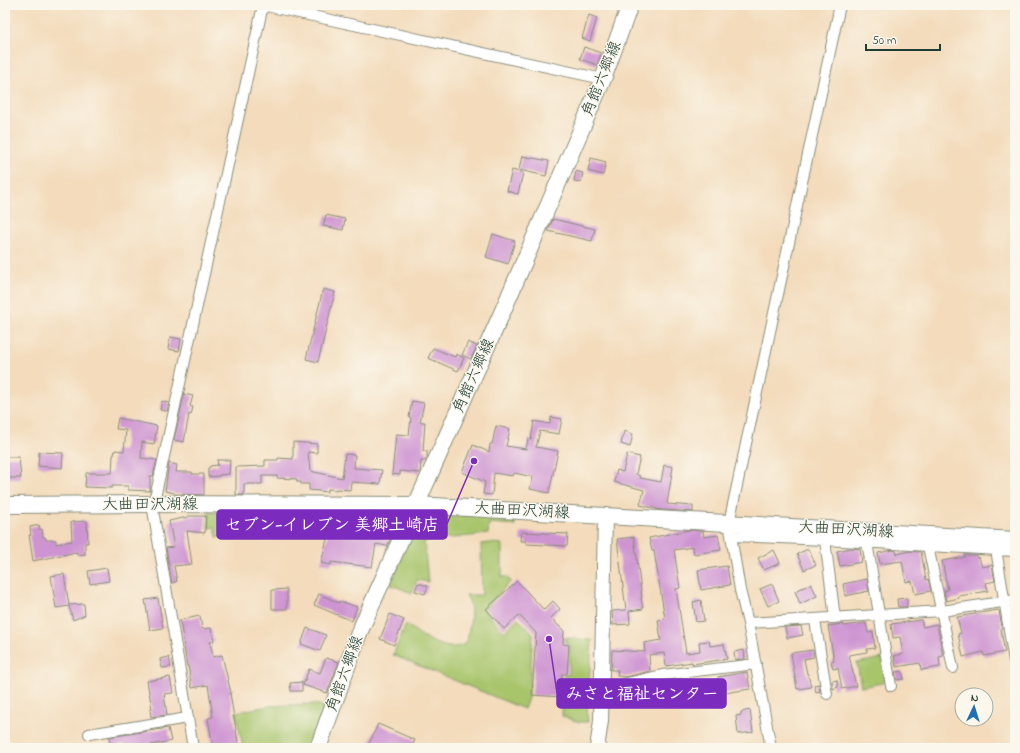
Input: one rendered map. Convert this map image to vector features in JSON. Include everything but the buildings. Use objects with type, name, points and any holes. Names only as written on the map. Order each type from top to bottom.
[{"type":"main road","name":"角館六郷線","points":[[318,748],[359,633],[603,79],[630,5]]},
{"type":"main road","name":"大曲田沢湖線","points":[[5,505],[152,504],[416,506],[605,516],[730,529],[1015,540]]},
{"type":"street","points":[[193,748],[152,504],[156,492],[263,5],[603,79]]},
{"type":"street","points":[[771,748],[748,623],[740,590],[730,529],[840,5]]},
{"type":"street","points":[[597,748],[601,721],[605,516]]},
{"type":"street","points":[[730,529],[825,540],[1015,551]]},
{"type":"street","points":[[825,540],[836,618]]},
{"type":"street","points":[[867,542],[891,686]]},
{"type":"street","points":[[928,546],[953,668]]},
{"type":"street","points":[[996,550],[1014,661]]},
{"type":"street","points":[[748,623],[942,611],[1015,600]]},
{"type":"street","points":[[815,620],[827,694]]},
{"type":"street","points":[[601,689],[662,675],[756,664]]},
{"type":"street","points":[[89,734],[188,718]]},
{"type":"green space","points":[[209,512],[243,513],[246,533],[217,537],[215,527],[208,528]]},
{"type":"green space","points":[[443,514],[516,517],[515,525],[489,523],[488,534],[424,541],[428,582],[417,580],[412,593],[391,585],[410,537],[416,531]]},
{"type":"green space","points":[[481,544],[502,544],[502,577],[506,577],[511,581],[484,610],[504,632],[518,619],[533,633],[529,695],[524,709],[393,655],[406,624],[419,634],[443,646],[459,646],[467,642],[471,612],[466,595],[482,595]]},
{"type":"green space","points":[[565,638],[592,640],[587,714],[588,722],[578,722],[562,716],[564,675],[569,675],[570,644],[565,643]]},
{"type":"green space","points":[[883,658],[887,682],[861,687],[857,663]]},
{"type":"green space","points":[[314,704],[327,707],[313,748],[294,748],[276,745],[276,748],[243,748],[236,712],[268,706]]},
{"type":"place","name":"セブン-イレブン 美郷土崎店","points":[[474,461]]},
{"type":"place","name":"みさと福祉センター","points":[[549,639]]}]
